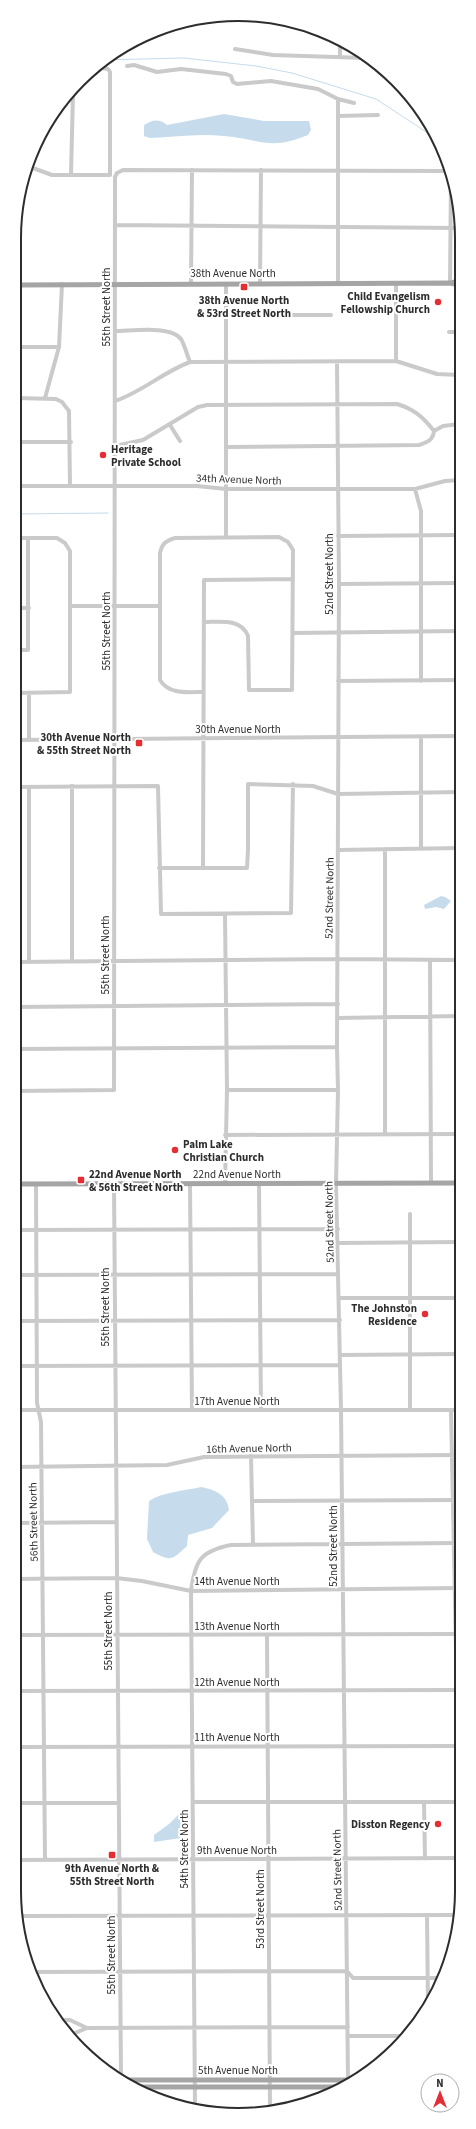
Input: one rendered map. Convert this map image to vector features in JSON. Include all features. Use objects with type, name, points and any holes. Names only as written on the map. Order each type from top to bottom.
[{"type":"main road","name":"38th Avenue North","points":[[450,283],[455,282]]},
{"type":"main road","name":"38th Avenue North","points":[[21,285],[338,283],[455,284]]},
{"type":"main road","name":"22nd Avenue North","points":[[21,1184],[455,1183]]},
{"type":"main road","name":"5th Avenue North","points":[[131,2080],[343,2081]]},
{"type":"main road","name":"5th Avenue North","points":[[145,2087],[331,2087]]},
{"type":"street","points":[[340,46],[340,57]]},
{"type":"street","points":[[235,49],[272,55],[359,58]]},
{"type":"street","points":[[127,66],[134,66],[158,72],[181,69],[226,74],[231,76],[233,82],[237,84],[272,81],[318,89],[338,99],[354,103]]},
{"type":"street","points":[[33,168],[52,174],[110,175],[110,72],[108,69],[103,68]]},
{"type":"street","points":[[71,175],[73,98]]},
{"type":"street","points":[[338,99],[338,283]]},
{"type":"street","points":[[338,116],[378,116]]},
{"type":"street","name":"55th Street North","points":[[21,1091],[114,1090],[115,177],[117,172],[123,170],[192,170]]},
{"type":"street","points":[[191,284],[192,170],[444,171]]},
{"type":"street","points":[[260,284],[261,170]]},
{"type":"street","points":[[450,283],[451,194]]},
{"type":"street","points":[[116,225],[455,228]]},
{"type":"street","points":[[45,398],[58,347],[62,284]]},
{"type":"street","points":[[226,284],[226,537]]},
{"type":"street","points":[[396,284],[396,361]]},
{"type":"street","points":[[226,315],[331,315]]},
{"type":"street","points":[[115,331],[166,330],[174,333],[181,339],[190,362]]},
{"type":"street","points":[[449,332],[455,332]]},
{"type":"street","points":[[21,347],[58,347]]},
{"type":"street","points":[[115,401],[129,396],[176,367],[190,362],[396,361],[437,374],[455,375]]},
{"type":"street","name":"52nd Street North","points":[[337,362],[339,447],[337,489],[339,584],[337,959],[338,1090],[336,1184],[342,1455],[342,1634],[345,1746],[349,2077]]},
{"type":"street","points":[[21,398],[45,398],[62,402],[69,411],[71,442],[70,486]]},
{"type":"street","points":[[115,446],[143,440],[198,407],[207,405],[394,404],[404,406],[423,417],[434,431],[433,437],[430,441],[419,445],[226,447]]},
{"type":"street","points":[[170,425],[180,441]]},
{"type":"street","points":[[434,431],[443,426],[455,425]]},
{"type":"street","points":[[21,442],[71,442]]},
{"type":"street","name":"34th Avenue North","points":[[21,486],[197,486],[226,489],[415,489],[445,481],[455,480]]},
{"type":"street","points":[[415,489],[421,511],[421,680]]},
{"type":"street","points":[[338,536],[455,535]]},
{"type":"street","points":[[203,692],[174,692],[163,686],[160,680],[160,553],[162,545],[167,540],[175,538],[279,537],[288,542],[293,550],[292,690],[249,690],[248,636],[246,629],[241,624],[204,622]]},
{"type":"street","points":[[21,538],[57,538],[65,543],[70,551],[71,606],[70,692],[21,693]]},
{"type":"street","points":[[21,650],[28,650],[28,538]]},
{"type":"street","points":[[203,868],[204,580],[293,579]]},
{"type":"street","points":[[339,584],[455,583]]},
{"type":"street","points":[[71,606],[160,606]]},
{"type":"street","points":[[21,608],[29,608]]},
{"type":"street","points":[[293,633],[455,631]]},
{"type":"street","points":[[338,681],[455,680]]},
{"type":"street","points":[[29,693],[29,740]]},
{"type":"street","name":"30th Avenue North","points":[[21,740],[455,736]]},
{"type":"street","points":[[421,737],[422,848]]},
{"type":"street","points":[[159,868],[246,868],[248,850],[248,784],[293,784],[313,786],[338,794],[455,792]]},
{"type":"street","points":[[21,787],[158,786],[161,914],[225,914],[291,913],[293,784]]},
{"type":"street","points":[[29,786],[29,962]]},
{"type":"street","points":[[72,786],[72,961]]},
{"type":"street","points":[[338,850],[455,848]]},
{"type":"street","points":[[385,849],[385,1134]]},
{"type":"street","points":[[225,914],[227,1047],[225,1184]]},
{"type":"street","points":[[21,962],[337,959],[455,960]]},
{"type":"street","points":[[430,961],[432,1133],[431,1183]]},
{"type":"street","points":[[21,1007],[338,1004]]},
{"type":"street","points":[[337,1018],[384,1016],[455,1016]]},
{"type":"street","points":[[21,1049],[337,1047]]},
{"type":"street","points":[[227,1090],[338,1090]]},
{"type":"street","points":[[225,1135],[455,1134]]},
{"type":"street","name":"56th Street North","points":[[36,1184],[37,1365],[38,1410],[41,1422],[44,1860]]},
{"type":"street","name":"55th Street North","points":[[114,1184],[121,2074]]},
{"type":"street","points":[[190,1184],[192,1410]]},
{"type":"street","points":[[259,1184],[261,1409]]},
{"type":"street","points":[[410,1214],[410,1410]]},
{"type":"street","points":[[21,1230],[338,1229]]},
{"type":"street","points":[[338,1243],[455,1242]]},
{"type":"street","points":[[21,1275],[338,1274]]},
{"type":"street","points":[[339,1298],[455,1298]]},
{"type":"street","points":[[21,1321],[340,1320]]},
{"type":"street","points":[[340,1355],[455,1354]]},
{"type":"street","points":[[21,1366],[340,1365]]},
{"type":"street","name":"17th Avenue North","points":[[21,1410],[455,1410]]},
{"type":"street","points":[[451,1410],[455,1588]]},
{"type":"street","name":"16th Avenue North","points":[[21,1467],[167,1465],[204,1457],[452,1455]]},
{"type":"street","points":[[251,1456],[253,1545]]},
{"type":"street","points":[[253,1501],[453,1500]]},
{"type":"street","points":[[21,1523],[116,1522]]},
{"type":"street","name":"54th Street North","points":[[195,2104],[191,1591],[194,1572],[198,1562],[204,1555],[218,1547],[253,1545],[454,1543]]},
{"type":"street","name":"14th Avenue North","points":[[21,1579],[116,1578],[142,1581],[191,1591],[455,1588]]},
{"type":"street","name":"13th Avenue North","points":[[21,1635],[455,1634]]},
{"type":"street","name":"53rd Street North","points":[[267,1635],[270,2105]]},
{"type":"street","name":"12th Avenue North","points":[[21,1691],[455,1690]]},
{"type":"street","name":"11th Avenue North","points":[[21,1747],[455,1746]]},
{"type":"street","points":[[21,1803],[118,1802]]},
{"type":"street","points":[[193,1802],[455,1802]]},
{"type":"street","points":[[424,1802],[425,1858]]},
{"type":"street","name":"9th Avenue North","points":[[21,1860],[455,1858]]},
{"type":"street","points":[[427,1915],[428,1996]]},
{"type":"street","points":[[23,1916],[454,1915]]},
{"type":"street","points":[[37,1972],[347,1971],[353,1978],[436,1978]]},
{"type":"street","points":[[64,2020],[70,2020],[87,2028]]},
{"type":"street","points":[[74,2033],[87,2028],[348,2027]]},
{"type":"street","points":[[348,2036],[399,2036]]},
{"type":"water","points":[[224,114],[264,121],[309,121],[311,130],[308,135],[295,140],[274,143],[265,143],[236,137],[215,135],[150,138],[144,136],[144,125],[153,121],[161,121],[167,125]]},
{"type":"water","points":[[441,896],[451,901],[444,909],[436,907],[425,909],[424,905]]},
{"type":"water","points":[[201,1487],[215,1491],[223,1496],[229,1510],[212,1528],[188,1535],[187,1546],[174,1557],[168,1558],[153,1552],[147,1539],[149,1501],[167,1494]]},
{"type":"water","points":[[178,1815],[187,1819],[189,1830],[187,1837],[154,1842],[154,1835]]},
{"type":"waterway","points":[[115,60],[184,58],[256,66],[292,73],[376,99],[428,133]]},
{"type":"waterway","points":[[21,514],[108,513]]},
{"type":"place","name":"38th Avenue North & 53rd Street North","points":[[244,287]]},
{"type":"place","name":"Child Evangelism Fellowship Church","points":[[438,302]]},
{"type":"place","name":"Heritage Private School","points":[[103,455]]},
{"type":"place","name":"30th Avenue North & 55th Street North","points":[[139,743]]},
{"type":"place","name":"Palm Lake Christian Church","points":[[175,1150]]},
{"type":"place","name":"22nd Avenue North & 56th Street North","points":[[81,1180]]},
{"type":"place","name":"The Johnston Residence","points":[[425,1314]]},
{"type":"place","name":"Disston Regency","points":[[438,1824]]},
{"type":"place","name":"9th Avenue North & 55th Street North","points":[[112,1855]]}]
